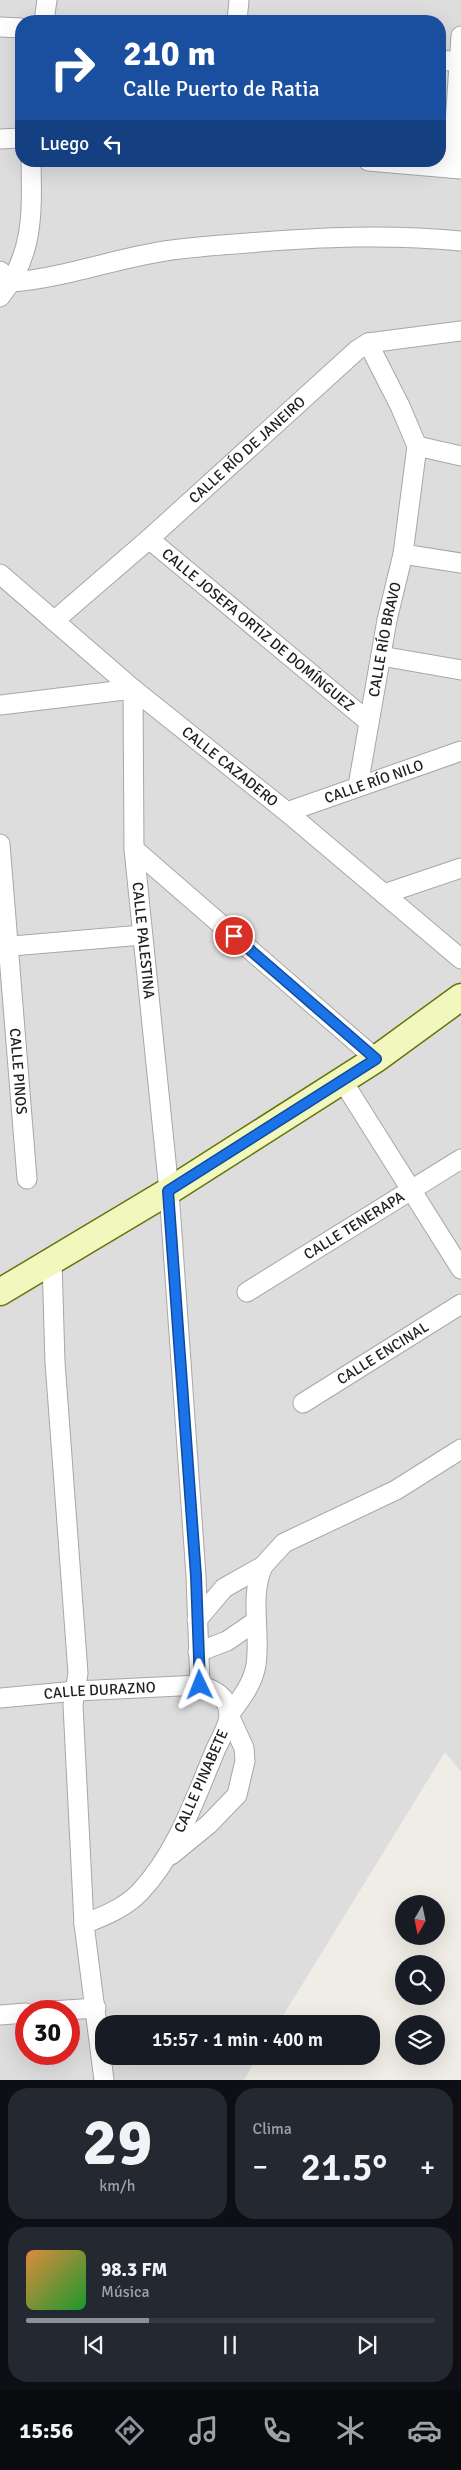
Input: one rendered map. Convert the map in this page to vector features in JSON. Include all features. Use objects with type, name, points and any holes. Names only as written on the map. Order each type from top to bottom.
[{"type":"street","points":[[45,15],[47,0]]},
{"type":"street","points":[[238,15],[239,0]]},
{"type":"street","points":[[0,27],[15,28]]},
{"type":"street","points":[[435,167],[457,169],[461,36]]},
{"type":"street","points":[[446,61],[460,62]]},
{"type":"street","points":[[0,139],[15,138]]},
{"type":"street","points":[[0,297],[6,277],[24,257],[30,234],[31,167]]},
{"type":"street","points":[[6,277],[35,281],[114,261],[166,251],[229,245],[358,236],[461,242]]},
{"type":"street","name":"CALLE RÍO DE JANEIRO","points":[[54,621],[149,539],[339,364],[368,343],[461,331]]},
{"type":"street","points":[[368,343],[400,406],[417,446],[461,456]]},
{"type":"street","points":[[439,452],[461,444]]},
{"type":"street","name":"CALLE RÍO BRAVO","points":[[358,786],[381,656],[403,554],[417,446]]},
{"type":"street","name":"CALLE JOSEFA ORTIZ DE DOMÍNGUEZ","points":[[149,539],[369,722]]},
{"type":"street","points":[[403,554],[461,563]]},
{"type":"street","name":"CALLE CAZADERO","points":[[3,579],[133,689],[287,812],[461,959]]},
{"type":"street","points":[[381,656],[461,670]]},
{"type":"street","points":[[0,705],[133,689]]},
{"type":"street","name":"CALLE PALESTINA","points":[[133,689],[134,850],[168,1191]]},
{"type":"street","name":"CALLE RÍO NILO","points":[[287,812],[461,751]]},
{"type":"street","name":"CALLE PINOS","points":[[0,844],[4,947],[27,1178]]},
{"type":"street","points":[[134,850],[376,1059]]},
{"type":"street","points":[[384,894],[461,868]]},
{"type":"street","points":[[4,947],[142,935]]},
{"type":"street","points":[[0,1292],[168,1191],[376,1059],[461,997]]},
{"type":"street","points":[[342,1080],[461,1269]]},
{"type":"street","name":"CALLE TENERAPA","points":[[247,1292],[461,1159]]},
{"type":"street","points":[[168,1191],[200,1685]]},
{"type":"street","points":[[52,1261],[54,1362],[78,1673],[73,1705],[84,1924],[104,2080]]},
{"type":"street","name":"CALLE ENCINAL","points":[[303,1403],[461,1304]]},
{"type":"street","points":[[197,1620],[224,1588],[263,1566],[284,1543],[396,1490],[461,1449]]},
{"type":"street","points":[[162,1864],[209,1824],[237,1795],[245,1761],[244,1748],[229,1716],[250,1685],[256,1666],[255,1590],[263,1566]]},
{"type":"street","points":[[198,1652],[227,1641],[256,1621]]},
{"type":"street","name":"CALLE DURAZNO","points":[[0,1698],[76,1691],[200,1685]]},
{"type":"street","name":"CALLE PINABETE","points":[[84,1924],[114,1912],[140,1893],[162,1864],[185,1821],[229,1716],[225,1702],[218,1692],[200,1685]]},
{"type":"street","points":[[80,2009],[96,2008]]},
{"type":"street","points":[[0,2015],[15,2014]]},
{"type":"shaded area","points":[[0,0],[461,0],[461,1772],[445,1752],[284,2015],[95,2015],[95,2065],[253,2065],[244,2080],[0,2080]]},
{"type":"route","points":[[200,1685],[196,1576],[168,1191],[376,1059],[234,936]]}]
